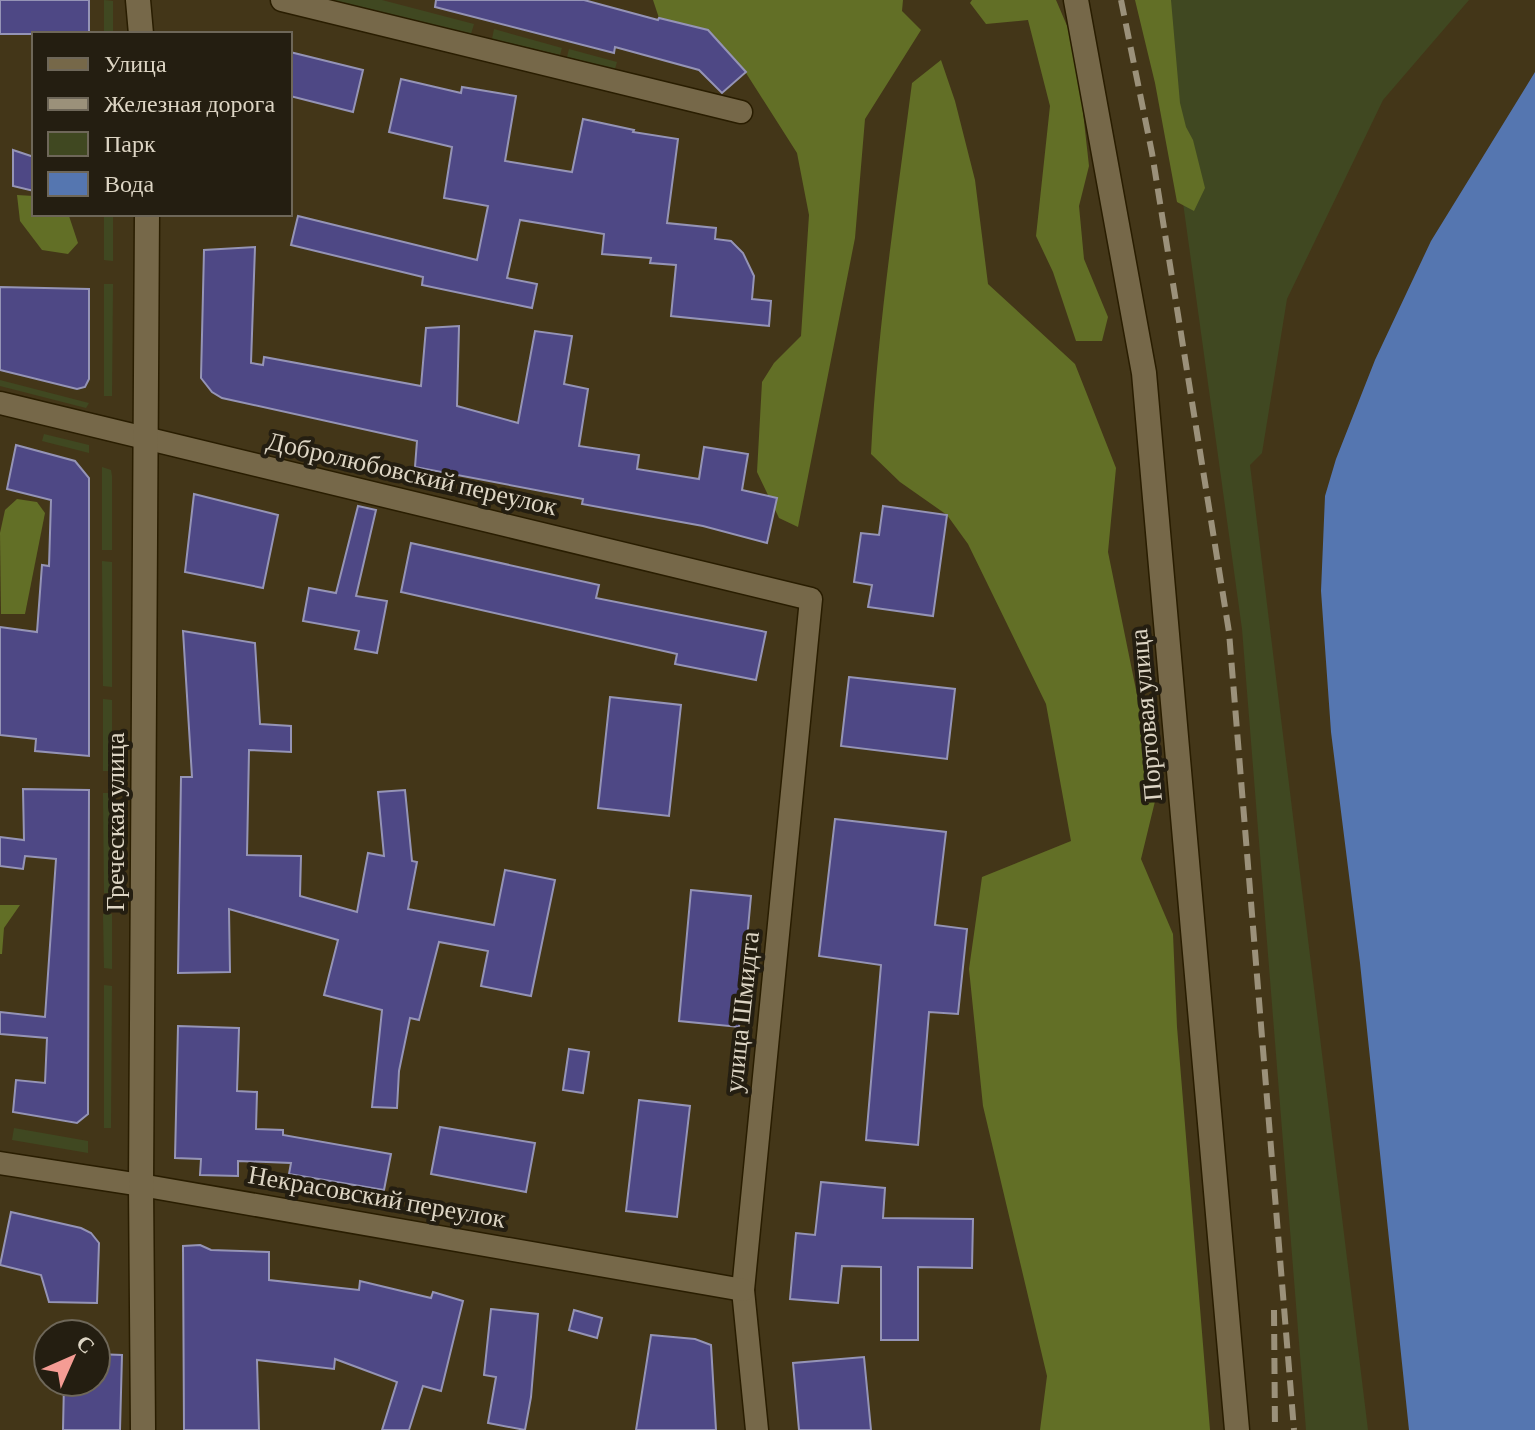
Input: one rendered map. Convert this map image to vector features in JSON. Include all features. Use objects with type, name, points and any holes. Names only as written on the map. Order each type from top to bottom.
[{"type":"street","points":[[138,0],[141,32]]},
{"type":"street","points":[[282,0],[741,112]]},
{"type":"street","name":"Портовая улица","points":[[1076,0],[1144,373],[1237,1430]]},
{"type":"street","name":"Греческая улица","points":[[143,1430],[141,1185],[147,216]]},
{"type":"street","name":"Добролюбовский переулок","points":[[0,403],[811,599]]},
{"type":"street","name":"улица Шмидта","points":[[757,1430],[743,1290],[811,599]]},
{"type":"street","name":"Некрасовский переулок","points":[[0,1163],[743,1290]]},
{"type":"green space","points":[[104,0],[113,1],[113,32],[104,32]]},
{"type":"green space","points":[[327,0],[382,0],[474,24],[471,34]]},
{"type":"green space","points":[[653,0],[903,0],[902,11],[921,30],[865,119],[855,238],[798,527],[779,518],[757,472],[762,382],[774,363],[801,336],[809,215],[797,153],[746,73],[721,45],[701,62],[708,30],[659,18]]},
{"type":"green space","points":[[972,0],[1056,0],[1071,35],[1089,166],[1079,206],[1084,259],[1108,317],[1102,341],[1076,341],[1053,272],[1036,236],[1050,106],[1028,20],[986,24],[970,3]]},
{"type":"green space","points":[[1135,0],[1171,0],[1180,103],[1205,188],[1194,211],[1177,202],[1155,83]]},
{"type":"green space","points":[[1143,0],[1469,0],[1383,100],[1287,299],[1262,453],[1250,465],[1368,1430],[1306,1430],[1242,629],[1176,152]]},
{"type":"green space","points":[[494,29],[562,48],[560,55],[492,39]]},
{"type":"green space","points":[[569,49],[617,62],[615,69],[567,57]]},
{"type":"green space","points":[[941,60],[975,180],[988,284],[1075,364],[1116,468],[1108,552],[1157,793],[1141,859],[1173,934],[1177,1027],[1210,1430],[1040,1430],[1047,1376],[983,1106],[969,969],[982,877],[1071,841],[1046,704],[968,544],[947,515],[900,482],[871,454],[882,315],[912,83]]},
{"type":"green space","points":[[17,195],[32,196],[32,216],[69,216],[78,243],[68,254],[42,250],[20,221]]},
{"type":"green space","points":[[104,216],[113,216],[113,261],[104,260]]},
{"type":"green space","points":[[104,284],[113,284],[112,396],[104,396]]},
{"type":"green space","points":[[0,380],[89,403],[86,408],[0,386]]},
{"type":"green space","points":[[44,434],[89,445],[89,453],[42,441]]},
{"type":"green space","points":[[102,467],[111,470],[112,476],[112,550],[102,550]]},
{"type":"green space","points":[[17,499],[37,502],[45,513],[25,614],[1,614],[0,533],[5,510]]},
{"type":"green space","points":[[102,561],[112,562],[112,687],[103,686]]},
{"type":"green space","points":[[103,699],[112,700],[112,771],[103,771]]},
{"type":"green space","points":[[103,793],[112,793],[112,893],[104,893]]},
{"type":"green space","points":[[0,905],[20,905],[4,928],[2,954],[0,954]]},
{"type":"green space","points":[[103,914],[112,914],[112,969],[104,968]]},
{"type":"green space","points":[[104,985],[112,986],[111,1128],[104,1128]]},
{"type":"green space","points":[[14,1128],[88,1141],[88,1153],[12,1140]]},
{"type":"water","points":[[1535,72],[1535,1430],[1409,1430],[1360,963],[1331,732],[1321,591],[1325,496],[1336,459],[1375,360],[1431,241]]},
{"type":"building","points":[[0,0],[89,0],[89,32],[0,34]]},
{"type":"building","points":[[436,0],[584,0],[708,30],[746,72],[722,93],[699,70],[615,47],[614,53],[435,7]]},
{"type":"building","points":[[292,52],[363,70],[353,112],[292,97]]},
{"type":"building","points":[[401,79],[461,93],[462,87],[516,96],[505,161],[572,172],[583,119],[633,132],[678,139],[667,223],[716,228],[715,239],[731,241],[743,253],[754,276],[752,299],[771,301],[769,326],[671,316],[676,265],[650,263],[651,258],[602,254],[604,234],[520,220],[507,278],[537,284],[532,308],[422,285],[423,277],[291,245],[298,216],[477,260],[488,206],[444,198],[452,147],[389,132]]},
{"type":"building","points":[[13,150],[32,156],[32,191],[13,186]]},
{"type":"building","points":[[255,247],[251,363],[263,365],[264,357],[421,386],[426,328],[459,326],[457,406],[518,423],[535,331],[572,336],[564,384],[588,389],[579,446],[639,455],[637,469],[699,479],[704,447],[748,454],[742,490],[777,498],[767,543],[703,526],[582,504],[583,499],[415,467],[417,441],[222,398],[212,392],[201,378],[204,250]]},
{"type":"building","points":[[0,287],[89,289],[89,379],[85,387],[77,389],[0,370]]},
{"type":"building","points":[[16,445],[75,461],[89,478],[89,756],[35,751],[36,739],[0,735],[0,627],[37,632],[42,565],[49,566],[51,500],[7,489]]},
{"type":"building","points":[[194,494],[278,515],[263,588],[185,572]]},
{"type":"building","points":[[358,506],[376,510],[356,596],[387,601],[377,653],[355,649],[359,631],[303,621],[309,588],[336,593]]},
{"type":"building","points":[[883,506],[947,515],[933,616],[868,607],[872,585],[854,582],[861,533],[879,535]]},
{"type":"building","points":[[411,543],[599,585],[596,598],[766,632],[756,680],[675,664],[677,654],[401,592]]},
{"type":"building","points":[[183,631],[255,643],[260,724],[291,726],[291,752],[249,750],[247,855],[301,856],[300,896],[357,912],[368,853],[384,856],[378,792],[405,790],[412,861],[417,862],[408,909],[494,925],[505,870],[555,880],[531,996],[481,986],[488,951],[439,942],[419,1020],[410,1018],[399,1071],[397,1108],[372,1107],[382,1010],[324,995],[338,940],[229,909],[230,972],[178,973],[181,777],[192,777]]},
{"type":"building","points":[[849,677],[955,689],[947,759],[841,746]]},
{"type":"building","points":[[610,697],[681,705],[669,816],[598,808]]},
{"type":"building","points":[[23,789],[89,790],[88,1114],[77,1123],[13,1112],[16,1080],[45,1083],[47,1038],[0,1034],[0,1012],[45,1017],[56,859],[25,856],[23,869],[0,866],[0,837],[24,840]]},
{"type":"building","points":[[835,819],[946,832],[935,925],[967,929],[958,1014],[929,1012],[918,1145],[866,1140],[881,965],[819,956]]},
{"type":"building","points":[[691,890],[751,896],[739,1027],[679,1021]]},
{"type":"building","points":[[178,1026],[239,1028],[237,1091],[257,1092],[256,1129],[283,1130],[283,1135],[391,1154],[384,1190],[289,1174],[291,1163],[238,1161],[238,1176],[200,1175],[201,1159],[175,1158]]},
{"type":"building","points":[[569,1049],[589,1052],[583,1093],[563,1090]]},
{"type":"building","points":[[639,1100],[690,1106],[677,1217],[626,1211]]},
{"type":"building","points":[[440,1127],[535,1143],[526,1192],[431,1174]]},
{"type":"building","points":[[821,1182],[885,1188],[883,1218],[973,1219],[972,1268],[918,1267],[918,1340],[881,1340],[881,1267],[842,1266],[838,1303],[790,1299],[796,1233],[815,1235]]},
{"type":"building","points":[[11,1212],[91,1233],[99,1243],[97,1303],[49,1302],[41,1275],[0,1265]]},
{"type":"building","points":[[200,1245],[211,1250],[269,1252],[269,1280],[359,1290],[360,1281],[431,1298],[433,1292],[463,1301],[441,1391],[423,1386],[409,1430],[382,1430],[397,1382],[335,1359],[334,1369],[257,1360],[259,1430],[184,1430],[183,1246]]},
{"type":"building","points":[[491,1309],[538,1314],[525,1430],[488,1423],[496,1377],[484,1375]]},
{"type":"building","points":[[574,1310],[602,1318],[597,1338],[569,1330]]},
{"type":"building","points":[[651,1335],[695,1339],[711,1345],[716,1430],[636,1430]]},
{"type":"building","points":[[112,1355],[122,1355],[120,1430],[63,1430],[64,1398],[112,1398]]},
{"type":"building","points":[[864,1357],[871,1430],[799,1430],[793,1363]]},
{"type":"railway","points":[[1121,0],[1152,153],[1229,632],[1294,1430]]},
{"type":"railway","points":[[1274,1310],[1275,1430]]}]
